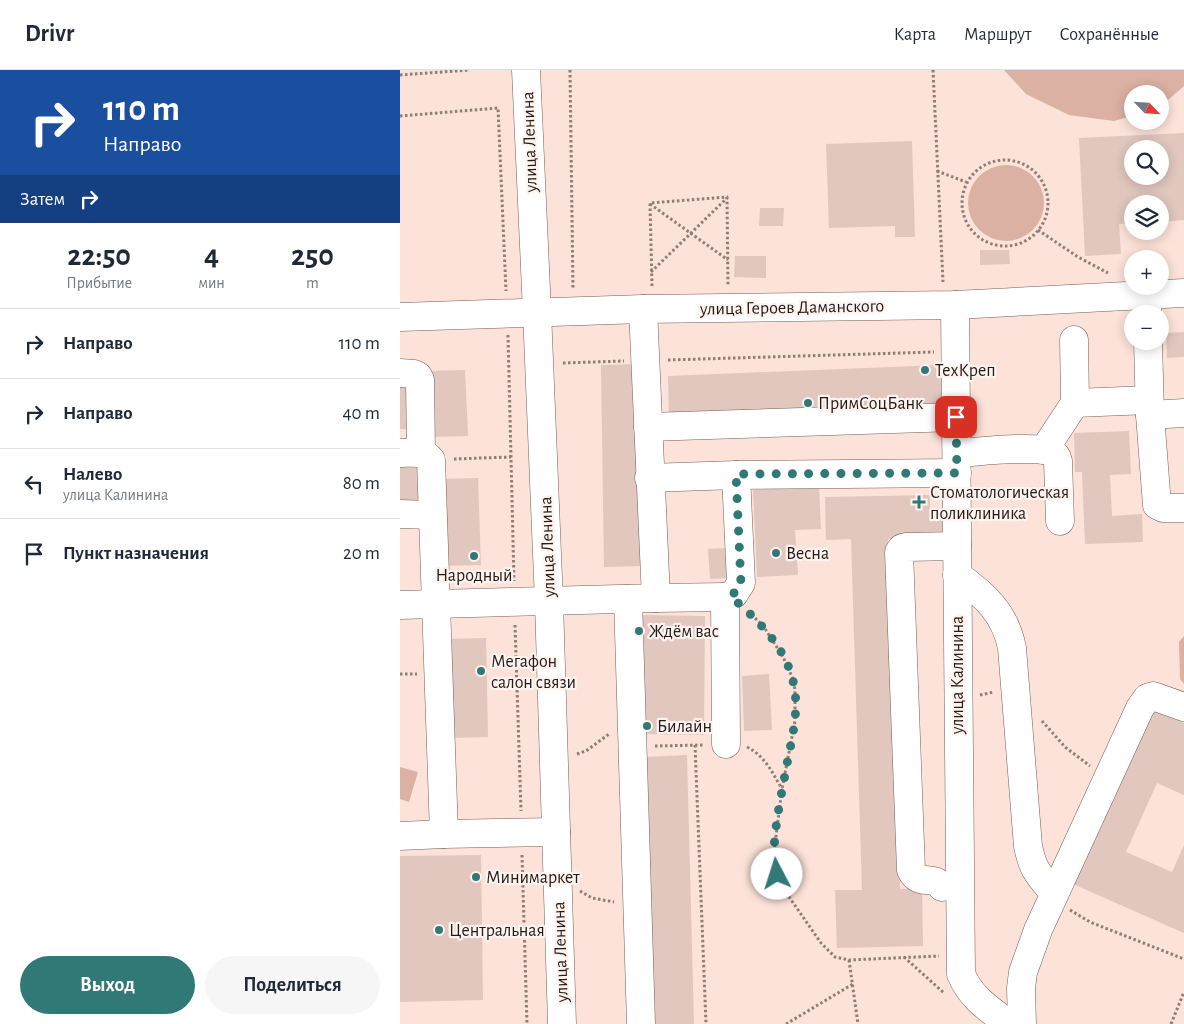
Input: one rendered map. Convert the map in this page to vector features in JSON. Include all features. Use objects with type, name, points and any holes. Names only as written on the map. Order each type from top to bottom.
[{"type":"main road","name":"улица Ленина","points":[[526,70],[549,602],[562,1024]]},
{"type":"main road","name":"улица Героев Даманского","points":[[400,317],[537,312],[647,302],[949,295],[1148,304],[1184,294]]},
{"type":"main road","name":"улица Калинина","points":[[949,295],[956,351],[961,974],[966,987],[976,1000],[1009,1024]]},
{"type":"main road","points":[[647,302],[645,360],[656,598]]},
{"type":"main road","points":[[1044,450],[1076,403],[1074,340]]},
{"type":"main road","points":[[1148,350],[1150,408],[1157,504],[1164,508],[1184,508]]},
{"type":"main road","points":[[400,373],[414,374],[420,380],[417,455],[432,515],[444,834]]},
{"type":"main road","points":[[1076,403],[1150,408],[1184,413]]},
{"type":"main road","points":[[648,427],[956,417]]},
{"type":"main road","points":[[650,478],[957,463],[1044,450],[1053,452],[1057,456],[1060,521]]},
{"type":"main road","points":[[400,605],[728,597],[738,590],[741,584],[736,474]]},
{"type":"main road","points":[[400,514],[432,515]]},
{"type":"main road","points":[[942,887],[935,880],[918,879],[911,870],[899,552],[902,548],[906,547],[957,546]]},
{"type":"main road","points":[[957,575],[992,604],[1008,632],[1012,648],[1028,846],[1036,873],[1054,893]]},
{"type":"main road","points":[[726,744],[728,597]]},
{"type":"main road","points":[[628,599],[641,1024]]},
{"type":"main road","points":[[1022,1024],[1021,988],[1023,972],[1038,930],[1140,708],[1147,698],[1153,696],[1184,707]]},
{"type":"main road","points":[[400,836],[556,832]]},
{"type":"path","points":[[400,75],[470,70]]},
{"type":"path","points":[[570,70],[573,295]]},
{"type":"path","points":[[933,70],[937,172],[949,295]]},
{"type":"path","points":[[400,116],[498,108],[507,313],[527,1024]]},
{"type":"path","points":[[1003,159],[1018,162],[1031,168],[1040,179],[1046,191],[1048,204],[1045,218],[1038,230],[1029,239],[1003,246],[990,243],[978,237],[968,226],[962,212],[962,197],[966,182],[976,170],[988,162],[1003,159]]},
{"type":"path","points":[[937,172],[966,182]]},
{"type":"path","points":[[650,204],[727,197]]},
{"type":"path","points":[[651,272],[727,197]]},
{"type":"path","points":[[727,197],[727,278],[729,292]]},
{"type":"path","points":[[650,204],[728,260]]},
{"type":"path","points":[[647,302],[651,272],[650,204]]},
{"type":"path","points":[[1038,230],[1083,260],[1114,276]]},
{"type":"path","points":[[563,363],[956,351]]},
{"type":"path","points":[[562,354],[563,373]]},
{"type":"path","points":[[417,455],[510,457]]},
{"type":"path","points":[[728,597],[764,627],[783,657],[793,679],[796,703],[795,721],[782,789],[774,852],[777,874],[787,894],[821,943],[835,957],[849,960],[960,954]]},
{"type":"path","points":[[573,746],[574,755],[586,751],[620,728],[632,737],[695,745],[726,744],[745,746],[757,752],[769,765],[782,789]]},
{"type":"path","points":[[695,745],[706,1024]]},
{"type":"path","points":[[578,899],[577,889],[592,898],[601,900],[616,902],[637,901]]},
{"type":"path","points":[[1054,893],[1067,908],[1090,922],[1184,959]]},
{"type":"path","points":[[849,960],[858,1024]]},
{"type":"path","points":[[786,1024],[853,984]]},
{"type":"path","points":[[1171,1024],[1184,992]]},
{"type":"shaded area","points":[[1004,70],[1184,70],[1184,86],[1169,99],[1169,85],[1124,85],[1124,118],[1114,121],[1069,115],[1026,94]]},
{"type":"shaded area","points":[[1006,165],[1020,168],[1033,176],[1041,189],[1044,203],[1041,217],[1033,230],[1020,238],[1006,241],[992,238],[979,230],[971,217],[968,203],[971,189],[979,176],[992,168]]},
{"type":"shaded area","points":[[1184,636],[1184,684],[1180,679],[1179,642]]},
{"type":"shaded area","points":[[400,767],[418,772],[409,802],[400,799]]},
{"type":"building","points":[[1184,133],[1184,220],[1169,221],[1169,195],[1124,195],[1124,224],[1119,224],[1121,254],[1085,256],[1079,138]]},
{"type":"building","points":[[912,141],[915,237],[895,237],[895,226],[829,228],[826,144]]},
{"type":"building","points":[[760,208],[784,208],[783,226],[759,226]]},
{"type":"building","points":[[980,250],[1009,250],[1010,264],[980,265]]},
{"type":"building","points":[[735,256],[766,256],[766,278],[734,277]]},
{"type":"building","points":[[1184,332],[1184,357],[1167,358],[1169,333]]},
{"type":"building","points":[[640,364],[642,566],[604,567],[601,365]]},
{"type":"building","points":[[940,365],[942,403],[669,415],[668,376]]},
{"type":"building","points":[[465,370],[468,436],[430,437],[428,371]]},
{"type":"building","points":[[400,386],[410,386],[411,429],[400,429]]},
{"type":"building","points":[[1129,431],[1131,474],[1110,475],[1112,516],[1142,514],[1143,542],[1085,544],[1082,472],[1075,472],[1074,433]]},
{"type":"building","points":[[400,467],[419,468],[418,507],[400,507]]},
{"type":"building","points":[[478,478],[481,565],[443,566],[440,479]]},
{"type":"building","name":"Весна","points":[[819,486],[821,529],[795,530],[798,575],[757,577],[753,490]]},
{"type":"building","points":[[930,495],[930,508],[936,508],[936,515],[942,515],[942,538],[888,539],[900,889],[922,888],[923,946],[837,948],[835,890],[862,890],[851,539],[826,540],[825,497]]},
{"type":"building","points":[[727,548],[729,578],[710,579],[708,549]]},
{"type":"building","points":[[642,615],[705,616],[704,735],[641,734]]},
{"type":"building","points":[[486,638],[488,737],[450,738],[448,639]]},
{"type":"building","points":[[769,674],[772,730],[744,731],[742,676]]},
{"type":"building","points":[[1151,708],[1184,723],[1184,795],[1157,783],[1126,852],[1172,872],[1184,845],[1184,933],[1073,884]]},
{"type":"building","points":[[687,755],[694,1024],[651,1024],[644,757]]},
{"type":"building","points":[[481,855],[483,1000],[400,1002],[400,856]]},
{"type":"place","name":"ТехКреп","points":[[925,370]]},
{"type":"place","name":"ПримСоцБанк","points":[[808,403]]},
{"type":"place","name":"Стоматологическая поликлиника","points":[[919,502]]},
{"type":"place","name":"Весна","points":[[776,553]]},
{"type":"place","name":"Народный","points":[[474,556]]},
{"type":"place","name":"Ждём вас","points":[[639,631]]},
{"type":"place","name":"Мегафон салон связи","points":[[481,671]]},
{"type":"place","name":"Билайн","points":[[647,726]]},
{"type":"place","name":"Минимаркет","points":[[476,877]]},
{"type":"place","name":"Центральная","points":[[439,930]]},
{"type":"route","points":[[777,874],[774,852],[782,789],[795,721],[795,690],[793,679],[783,657],[764,627],[730,596],[738,590],[741,584],[736,474],[957,473],[956,417]]}]
